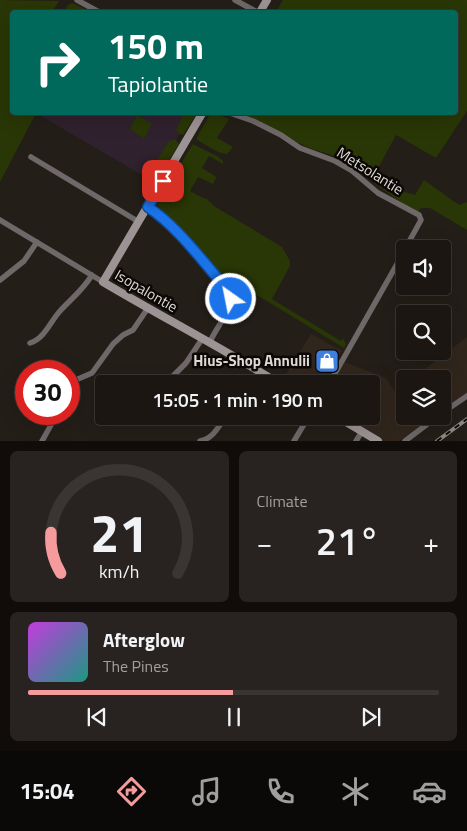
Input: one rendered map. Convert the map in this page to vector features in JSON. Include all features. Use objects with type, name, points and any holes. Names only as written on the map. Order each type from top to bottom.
[{"type":"street","points":[[77,0],[95,10]]},
{"type":"street","points":[[235,0],[254,10]]},
{"type":"street","points":[[103,282],[201,115]]},
{"type":"street","name":"Metsolantie","points":[[236,115],[253,121],[281,135],[300,148],[351,170],[378,193],[419,215],[422,220],[410,240]]},
{"type":"street","points":[[31,157],[138,222]]},
{"type":"street","points":[[148,207],[181,235],[227,289],[231,299],[229,307],[210,342]]},
{"type":"street","name":"Isopalontie","points":[[0,220],[103,282],[265,375]]},
{"type":"street","points":[[0,280],[24,261],[37,242]]},
{"type":"street","points":[[334,375],[396,265]]},
{"type":"street","points":[[30,343],[42,337],[59,312],[79,294],[92,275]]},
{"type":"street","points":[[80,378],[92,373],[113,344],[123,335],[133,330],[148,308]]},
{"type":"street","points":[[174,375],[186,363],[202,339]]},
{"type":"street","points":[[451,407],[467,396]]},
{"type":"street","points":[[200,441],[211,437],[220,425]]},
{"type":"street","points":[[294,441],[304,425]]},
{"type":"street","points":[[349,425],[378,441]]},
{"type":"street","points":[[405,441],[426,425]]},
{"type":"street","points":[[42,441],[51,426]]},
{"type":"street","points":[[356,441],[361,433]]},
{"type":"shaded area","points":[[39,115],[191,115],[152,181]]},
{"type":"shaded area","points":[[311,334],[342,351],[337,359],[378,375],[285,375]]},
{"type":"shaded area","points":[[467,337],[467,393],[451,404],[451,370],[424,370],[437,360],[451,360],[451,349]]},
{"type":"shaded area","points":[[380,376],[386,378],[396,391],[396,425],[421,425],[399,441],[381,441],[356,425],[380,425]]},
{"type":"green space","points":[[0,0],[59,1],[53,10],[10,10],[10,115],[35,115],[0,182]]},
{"type":"green space","points":[[283,0],[467,0],[467,111],[436,158],[396,135],[377,170],[390,186],[398,190],[415,195],[424,180],[459,205],[467,202],[467,230],[430,208],[421,208],[416,213],[338,157],[309,148],[242,115],[458,115],[458,10],[277,10]]},
{"type":"green space","points":[[72,3],[88,10],[65,10]]},
{"type":"green space","points":[[137,115],[152,124],[144,139],[130,129]]},
{"type":"green space","points":[[183,115],[196,115],[183,135],[179,134],[176,130]]},
{"type":"green space","points":[[210,115],[220,115],[229,119],[217,138],[233,147],[227,154],[218,152],[197,140]]},
{"type":"green space","points":[[176,140],[179,144],[160,174],[154,165],[168,142]]},
{"type":"green space","points":[[193,144],[217,156],[223,161],[223,164],[209,156],[202,168],[215,176],[213,184],[198,177],[190,191],[207,199],[214,206],[282,247],[290,261],[290,266],[272,299],[341,341],[343,338],[346,344],[344,348],[216,270],[182,230],[157,205],[169,183],[174,183],[176,180],[173,176]]},
{"type":"railway","points":[[437,441],[467,419]]},
{"type":"place","name":"Hius-Shop Annulii","points":[[327,361]]},
{"type":"route","points":[[163,181],[148,207],[181,235],[227,289],[231,299]]}]
